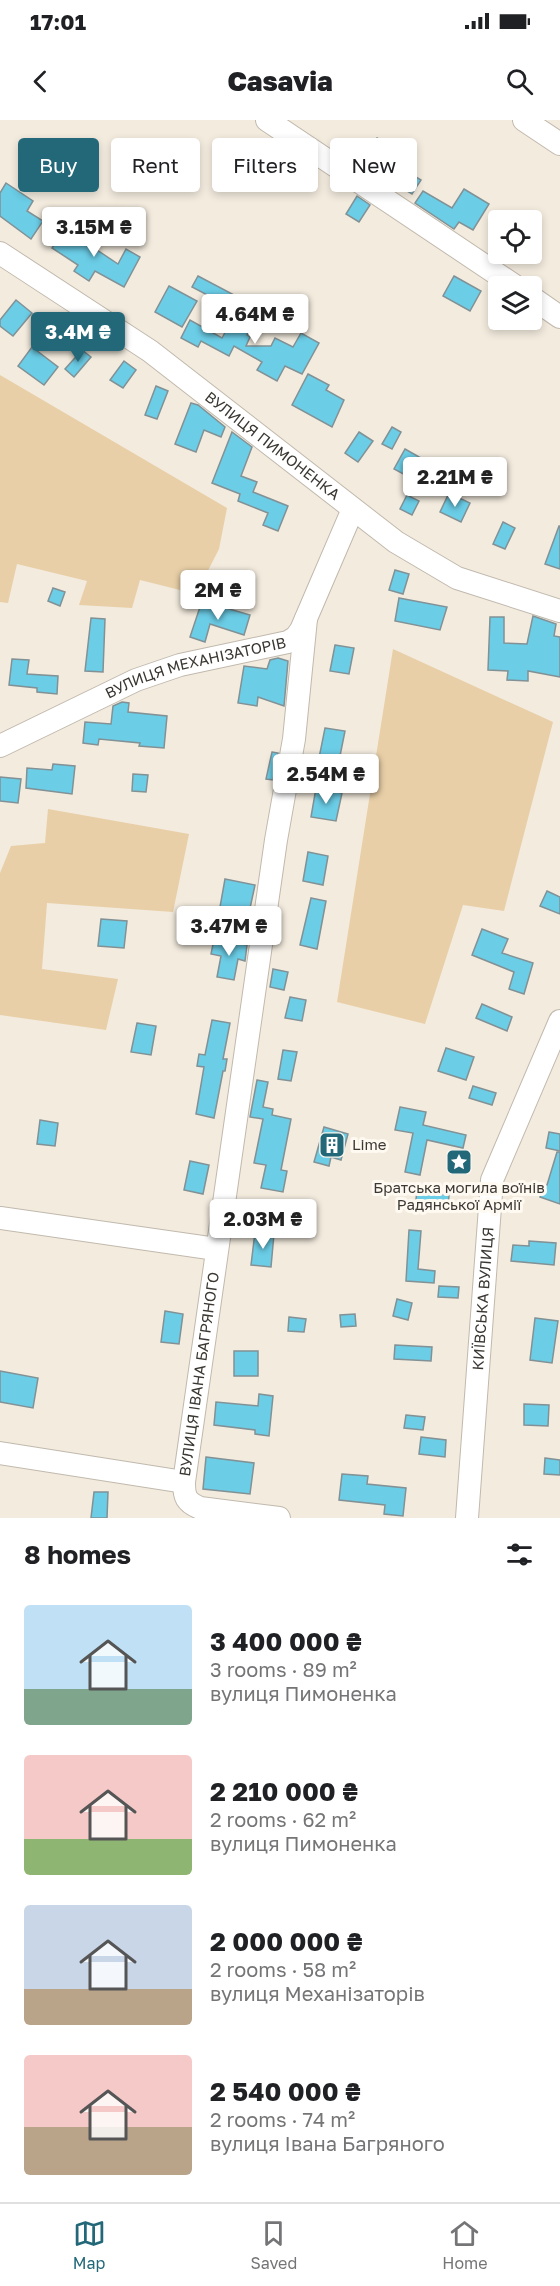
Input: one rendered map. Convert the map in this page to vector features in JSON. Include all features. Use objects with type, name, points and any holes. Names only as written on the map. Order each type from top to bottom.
[{"type":"street","points":[[267,120],[500,276]]},
{"type":"street","points":[[524,120],[560,144]]},
{"type":"street","name":"ВУЛИЦЯ ПИМОНЕНКА","points":[[0,253],[150,351],[396,542],[457,578],[560,610]]},
{"type":"street","points":[[542,305],[560,317]]},
{"type":"street","name":"ВУЛИЦЯ МЕХАНІЗАТОРІВ","points":[[0,746],[114,689],[158,671],[204,659],[275,646],[296,637],[306,619],[353,509]]},
{"type":"street","name":"ВУЛИЦЯ ІВАНА БАГРЯНОГО","points":[[279,1518],[200,1508],[190,1504],[184,1496],[184,1482],[276,840],[294,739],[306,619]]},
{"type":"street","points":[[275,646],[294,646],[302,655]]},
{"type":"street","name":"КИЇВСЬКА ВУЛИЦЯ","points":[[467,1518],[492,1180],[560,1021]]},
{"type":"street","points":[[0,1218],[216,1249]]},
{"type":"street","points":[[0,1453],[184,1482]]},
{"type":"shaded area","points":[[0,375],[227,508],[219,549],[196,594],[140,580],[132,608],[79,605],[87,581],[17,564],[8,603],[0,602]]},
{"type":"shaded area","points":[[393,649],[553,722],[504,911],[463,905],[425,1024],[337,1002]]},
{"type":"shaded area","points":[[48,809],[189,834],[173,912],[47,903],[42,969],[118,979],[106,1030],[0,1015],[0,873],[11,846],[45,843]]},
{"type":"building","points":[[6,183],[33,201],[27,211],[43,221],[31,239],[0,216],[0,193]]},
{"type":"building","points":[[464,189],[489,204],[473,230],[459,222],[454,229],[415,203],[423,191],[452,208]]},
{"type":"building","points":[[357,196],[370,205],[359,222],[346,214]]},
{"type":"building","points":[[70,222],[80,229],[76,236],[118,264],[126,249],[140,257],[124,287],[95,271],[89,281],[74,271],[78,265],[52,248]]},
{"type":"building","points":[[198,276],[236,296],[230,307],[192,287]]},
{"type":"building","points":[[454,276],[481,291],[470,311],[443,296]]},
{"type":"building","points":[[169,286],[197,301],[182,327],[155,312]]},
{"type":"building","points":[[16,300],[32,313],[13,336],[0,326],[0,320]]},
{"type":"building","points":[[241,303],[259,313],[247,335],[250,337],[246,346],[271,346],[275,338],[293,347],[301,333],[319,343],[302,374],[285,366],[277,381],[257,370],[262,362],[234,346],[229,356],[201,341],[198,347],[181,338],[190,320],[222,338]]},
{"type":"building","points":[[32,347],[58,367],[44,385],[18,366]]},
{"type":"building","points":[[82,350],[91,357],[74,377],[65,369]]},
{"type":"building","points":[[124,361],[136,370],[123,388],[110,380]]},
{"type":"building","points":[[308,374],[329,385],[326,390],[344,400],[332,427],[292,405]]},
{"type":"building","points":[[156,386],[168,391],[157,419],[145,415]]},
{"type":"building","points":[[191,403],[198,405],[225,427],[221,437],[204,430],[196,452],[175,444]]},
{"type":"building","points":[[392,427],[401,432],[392,449],[382,444]]},
{"type":"building","points":[[232,432],[252,447],[241,476],[257,482],[253,492],[288,506],[278,531],[263,525],[268,513],[238,501],[240,494],[212,483]]},
{"type":"building","points":[[359,432],[373,441],[358,462],[345,453]]},
{"type":"building","points":[[405,449],[421,458],[411,478],[394,469]]},
{"type":"building","points":[[449,493],[470,503],[461,522],[440,512]]},
{"type":"building","points":[[407,495],[419,501],[412,515],[400,509]]},
{"type":"building","points":[[503,522],[515,528],[505,549],[493,544]]},
{"type":"building","points":[[560,526],[560,569],[545,564]]},
{"type":"building","points":[[395,570],[409,574],[403,594],[389,590]]},
{"type":"building","points":[[53,588],[65,592],[60,606],[48,601]]},
{"type":"building","points":[[399,598],[447,607],[440,630],[395,621]]},
{"type":"building","points":[[202,601],[250,615],[244,635],[210,624],[205,642],[190,637]]},
{"type":"building","points":[[533,616],[556,624],[554,636],[560,637],[560,677],[528,671],[528,681],[507,680],[508,671],[488,670],[490,617],[504,617],[504,643],[527,644]]},
{"type":"building","points":[[91,618],[105,619],[103,672],[85,671]]},
{"type":"building","points":[[335,645],[354,648],[349,674],[330,671]]},
{"type":"building","points":[[278,658],[288,661],[284,706],[258,697],[257,706],[238,703],[244,666],[267,669],[270,660]]},
{"type":"building","points":[[12,659],[29,660],[27,674],[58,676],[57,694],[37,692],[37,688],[9,685]]},
{"type":"building","points":[[122,702],[129,703],[128,712],[167,716],[164,748],[99,739],[98,745],[83,743],[85,722],[111,724],[113,706]]},
{"type":"building","points":[[325,728],[345,731],[339,761],[319,758]]},
{"type":"building","points":[[272,752],[278,753],[273,780],[266,779]]},
{"type":"building","points":[[53,764],[75,766],[72,794],[26,788],[27,768],[52,770]]},
{"type":"building","points":[[133,774],[148,775],[146,792],[132,791]]},
{"type":"building","points":[[0,777],[21,779],[18,803],[0,801]]},
{"type":"building","points":[[316,788],[342,793],[336,821],[311,817]]},
{"type":"building","points":[[308,852],[328,856],[323,885],[303,881]]},
{"type":"building","points":[[225,879],[255,885],[249,913],[220,907]]},
{"type":"building","points":[[547,891],[560,897],[560,914],[540,906]]},
{"type":"building","points":[[311,898],[326,901],[317,949],[300,945]]},
{"type":"building","points":[[101,919],[127,921],[124,948],[98,946]]},
{"type":"building","points":[[482,929],[508,939],[502,953],[533,963],[524,994],[509,989],[514,972],[472,955]]},
{"type":"building","points":[[214,939],[247,945],[245,961],[238,959],[234,980],[217,977],[221,956],[211,954]]},
{"type":"building","points":[[273,969],[288,972],[284,990],[270,987]]},
{"type":"building","points":[[290,997],[306,1000],[302,1021],[285,1018]]},
{"type":"building","points":[[482,1004],[512,1017],[507,1031],[476,1018]]},
{"type":"building","points":[[212,1020],[230,1023],[223,1059],[227,1059],[225,1071],[223,1071],[214,1118],[196,1114],[204,1067],[197,1066],[199,1054],[205,1055]]},
{"type":"building","points":[[137,1023],[156,1026],[151,1055],[131,1052]]},
{"type":"building","points":[[446,1048],[474,1057],[466,1080],[438,1071]]},
{"type":"building","points":[[283,1050],[297,1052],[291,1081],[278,1079]]},
{"type":"building","points":[[257,1080],[268,1082],[263,1107],[273,1109],[272,1115],[291,1119],[281,1170],[287,1171],[283,1192],[261,1188],[266,1165],[254,1163],[263,1119],[250,1117]]},
{"type":"building","points":[[473,1086],[496,1093],[492,1105],[469,1098]]},
{"type":"building","points":[[400,1107],[426,1112],[423,1125],[466,1135],[463,1148],[427,1140],[420,1175],[405,1172],[413,1133],[395,1130]]},
{"type":"building","points":[[40,1120],[58,1123],[55,1146],[37,1144]]},
{"type":"building","name":"Lime","points":[[324,1127],[348,1134],[341,1160],[331,1157],[329,1166],[314,1162]]},
{"type":"building","points":[[549,1132],[560,1134],[560,1151],[546,1148]]},
{"type":"building","points":[[557,1152],[560,1152],[560,1204],[540,1197],[544,1185],[547,1185]]},
{"type":"building","points":[[190,1161],[209,1165],[203,1194],[184,1190]]},
{"type":"building","points":[[417,1192],[449,1195],[448,1209],[415,1206]]},
{"type":"building","points":[[409,1230],[421,1231],[418,1269],[435,1271],[434,1283],[406,1281]]},
{"type":"building","points":[[255,1232],[274,1234],[271,1267],[251,1265]]},
{"type":"building","points":[[529,1241],[556,1243],[554,1265],[511,1261],[513,1245],[529,1246]]},
{"type":"building","points":[[439,1286],[459,1287],[458,1298],[438,1297]]},
{"type":"building","points":[[397,1299],[412,1303],[408,1320],[393,1316]]},
{"type":"building","points":[[165,1311],[183,1314],[179,1344],[161,1342]]},
{"type":"building","points":[[355,1314],[356,1326],[341,1327],[340,1315]]},
{"type":"building","points":[[289,1317],[306,1319],[304,1332],[288,1331]]},
{"type":"building","points":[[535,1318],[558,1321],[552,1363],[530,1360]]},
{"type":"building","points":[[395,1345],[432,1347],[431,1361],[394,1359]]},
{"type":"building","points":[[234,1351],[258,1351],[258,1376],[234,1376]]},
{"type":"building","points":[[0,1371],[38,1378],[33,1408],[0,1402]]},
{"type":"building","points":[[259,1394],[273,1396],[269,1436],[255,1434],[255,1430],[214,1425],[216,1402],[258,1406]]},
{"type":"building","points":[[524,1404],[549,1405],[548,1426],[524,1425]]},
{"type":"building","points":[[406,1415],[425,1417],[423,1430],[404,1428]]},
{"type":"building","points":[[421,1437],[446,1440],[445,1457],[419,1454]]},
{"type":"building","points":[[206,1457],[254,1463],[250,1494],[203,1489]]},
{"type":"building","points":[[545,1458],[560,1460],[560,1475],[544,1474]]},
{"type":"building","points":[[342,1474],[368,1476],[367,1484],[406,1488],[403,1516],[384,1514],[385,1505],[339,1500]]},
{"type":"building","points":[[94,1492],[108,1492],[107,1518],[91,1518]]},
{"type":"place","name":"Lime","points":[[332,1145]]},
{"type":"place","name":"Братська могила воїнів Радянської Армії","points":[[459,1162]]}]
